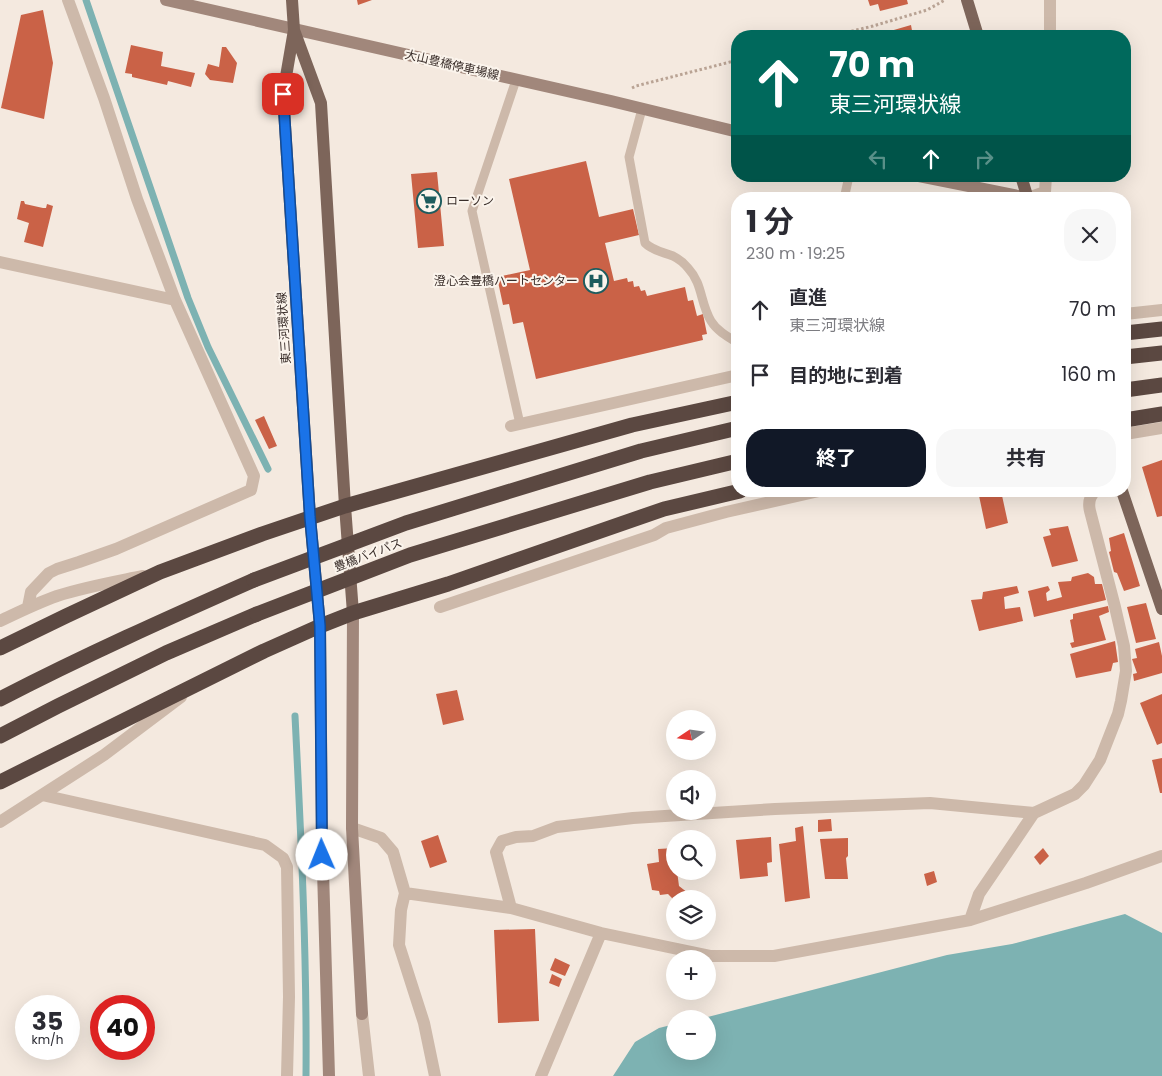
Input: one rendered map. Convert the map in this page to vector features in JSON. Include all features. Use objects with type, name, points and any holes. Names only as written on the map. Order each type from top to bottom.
[{"type":"highway","points":[[1131,332],[1162,329]]},
{"type":"highway","points":[[1131,356],[1162,353]]},
{"type":"highway","points":[[1131,389],[1162,385]]},
{"type":"highway","points":[[0,648],[160,572],[310,517],[632,425],[731,404]]},
{"type":"highway","points":[[1131,419],[1162,414]]},
{"type":"highway","name":"豊橋バイパス","points":[[0,699],[154,624],[254,580],[406,523],[641,451],[731,430]]},
{"type":"highway","name":"豊橋バイパス","points":[[0,736],[166,653],[257,614],[410,555],[650,482],[731,464]]},
{"type":"highway","points":[[0,782],[264,651],[320,626],[664,509],[731,493]]},
{"type":"main road","name":"東三河環状線","points":[[292,0],[294,30],[283,94],[310,517],[320,626]]},
{"type":"main road","points":[[967,0],[976,30]]},
{"type":"main road","name":"東三河環状線","points":[[294,30],[321,103],[345,506],[354,613]]},
{"type":"main road","points":[[1124,497],[1162,609]]},
{"type":"street","points":[[28,607],[30,592],[57,568],[116,549],[251,490],[254,476],[175,300],[137,199],[104,98],[68,0]]},
{"type":"street","name":"大山豊橋停車場線","points":[[166,0],[731,130]]},
{"type":"street","points":[[1050,0],[1050,30]]},
{"type":"street","points":[[947,182],[995,192]]},
{"type":"street","points":[[0,262],[175,300]]},
{"type":"street","points":[[1131,313],[1162,310]]},
{"type":"street","points":[[515,425],[731,377]]},
{"type":"street","points":[[1131,433],[1162,428]]},
{"type":"street","points":[[440,608],[654,535],[666,528],[792,497]]},
{"type":"street","points":[[970,920],[979,894],[1034,813],[1074,794],[1084,785],[1100,760],[1118,714],[1126,671],[1124,646],[1090,511],[1090,497]]},
{"type":"street","points":[[0,621],[56,596],[160,572]]},
{"type":"street","points":[[354,613],[352,828],[362,1014],[362,1076]]},
{"type":"street","points":[[320,626],[322,836],[329,1076]]},
{"type":"street","points":[[0,822],[104,755],[192,687]]},
{"type":"street","points":[[42,795],[265,845],[283,858],[287,867],[289,997],[287,1076]]},
{"type":"street","points":[[511,908],[496,852],[502,841],[516,837],[533,836],[557,827],[633,818],[930,803],[1034,813]]},
{"type":"street","points":[[352,828],[381,838],[393,852],[405,893],[401,910],[399,945],[424,1024],[436,1076]]},
{"type":"street","points":[[405,893],[511,908],[601,933],[711,956],[774,956],[970,920],[1086,883],[1162,856]]},
{"type":"street","points":[[541,1076],[601,933]]},
{"type":"street","points":[[362,1014],[370,1076]]},
{"type":"lane","points":[[515,425],[472,211],[516,80]]},
{"type":"lane","points":[[642,109],[629,157],[645,243],[650,248],[679,260],[688,268],[698,281],[708,315],[712,322],[731,338]]},
{"type":"path","points":[[857,30],[927,10],[945,0]]},
{"type":"path","points":[[611,102],[636,86],[731,62]]},
{"type":"water","points":[[1125,914],[1162,933],[1162,1076],[613,1076],[635,1042],[659,1028],[666,1026],[666,1060],[716,1060],[716,1015],[947,955],[1012,944]]},
{"type":"building","points":[[357,0],[372,0],[358,5]]},
{"type":"building","points":[[868,0],[907,0],[908,4],[880,11],[878,4],[870,6]]},
{"type":"building","points":[[43,10],[53,63],[44,119],[1,108],[21,15]]},
{"type":"building","points":[[911,25],[912,30],[894,30]]},
{"type":"building","points":[[131,45],[163,52],[161,66],[195,73],[191,87],[168,81],[167,85],[132,77],[132,74],[125,73]]},
{"type":"building","points":[[222,47],[226,47],[237,63],[233,83],[210,80],[205,74],[208,64],[219,67]]},
{"type":"building","points":[[586,161],[599,217],[633,209],[639,235],[605,243],[614,281],[627,278],[628,282],[633,281],[634,287],[639,286],[641,291],[645,290],[647,296],[685,287],[688,301],[693,300],[697,316],[703,314],[707,334],[702,335],[703,340],[536,379],[523,322],[513,324],[509,304],[503,305],[497,277],[530,270],[509,179]]},
{"type":"building","points":[[437,172],[444,246],[418,248],[411,174]]},
{"type":"building","points":[[21,201],[24,201],[25,204],[43,208],[46,208],[47,204],[53,206],[43,247],[24,242],[29,223],[17,219]]},
{"type":"building","points":[[264,416],[277,446],[269,449],[255,420]]},
{"type":"building","points":[[1162,460],[1162,516],[1157,517],[1142,467]]},
{"type":"building","points":[[979,497],[1002,497],[1008,523],[986,529]]},
{"type":"building","points":[[1068,526],[1078,561],[1052,567],[1043,537],[1051,535],[1049,529]]},
{"type":"building","points":[[1124,533],[1140,586],[1124,591],[1117,573],[1114,572],[1109,552],[1111,551],[1109,538]]},
{"type":"building","points":[[1088,573],[1094,577],[1095,584],[1102,584],[1106,600],[1034,617],[1028,591],[1048,586],[1050,590],[1046,593],[1047,601],[1062,597],[1058,582],[1071,581],[1072,577]]},
{"type":"building","points":[[1017,586],[1019,593],[1004,597],[1005,609],[1020,607],[1023,621],[979,631],[971,600],[982,599],[983,592]]},
{"type":"building","points":[[1146,603],[1156,639],[1136,643],[1127,607]]},
{"type":"building","points":[[1108,606],[1109,612],[1099,616],[1106,640],[1072,648],[1070,643],[1074,642],[1070,620],[1073,619],[1073,614]]},
{"type":"building","points":[[1115,641],[1118,662],[1113,663],[1111,671],[1076,678],[1070,654]]},
{"type":"building","points":[[1159,642],[1162,656],[1162,673],[1134,681],[1133,674],[1137,673],[1132,659],[1137,658],[1135,649]]},
{"type":"building","points":[[457,690],[464,720],[443,725],[436,694]]},
{"type":"building","points":[[1162,694],[1162,743],[1157,745],[1140,703]]},
{"type":"building","points":[[1162,758],[1162,793],[1160,793],[1152,760]]},
{"type":"building","points":[[831,819],[832,831],[818,832],[818,820]]},
{"type":"building","points":[[803,826],[810,898],[785,902],[779,844],[796,841],[795,828]]},
{"type":"building","points":[[438,835],[447,862],[430,868],[421,841]]},
{"type":"building","points":[[771,837],[772,862],[767,863],[768,876],[740,879],[736,840]]},
{"type":"building","points":[[848,838],[848,856],[846,858],[848,879],[825,879],[820,839]]},
{"type":"building","points":[[1043,848],[1049,856],[1040,865],[1034,857]]},
{"type":"building","points":[[658,849],[666,849],[666,880],[678,880],[679,886],[684,890],[666,890],[666,894],[660,895],[659,891],[652,890],[647,864],[659,862]]},
{"type":"building","points":[[934,871],[937,882],[927,886],[924,874]]},
{"type":"building","points":[[535,929],[539,1021],[498,1023],[494,930]]},
{"type":"building","points":[[555,958],[570,965],[565,976],[550,970]]},
{"type":"building","points":[[552,974],[562,979],[559,987],[549,983]]},
{"type":"waterway","points":[[86,0],[188,298],[208,347],[268,469]]},
{"type":"waterway","points":[[295,716],[305,941],[306,1076]]},
{"type":"place","name":"ローソン","points":[[429,201]]},
{"type":"place","name":"澄心会豊橋ハートセンター","points":[[596,281]]},
{"type":"route","points":[[283,94],[310,517],[320,626],[322,855]]}]
